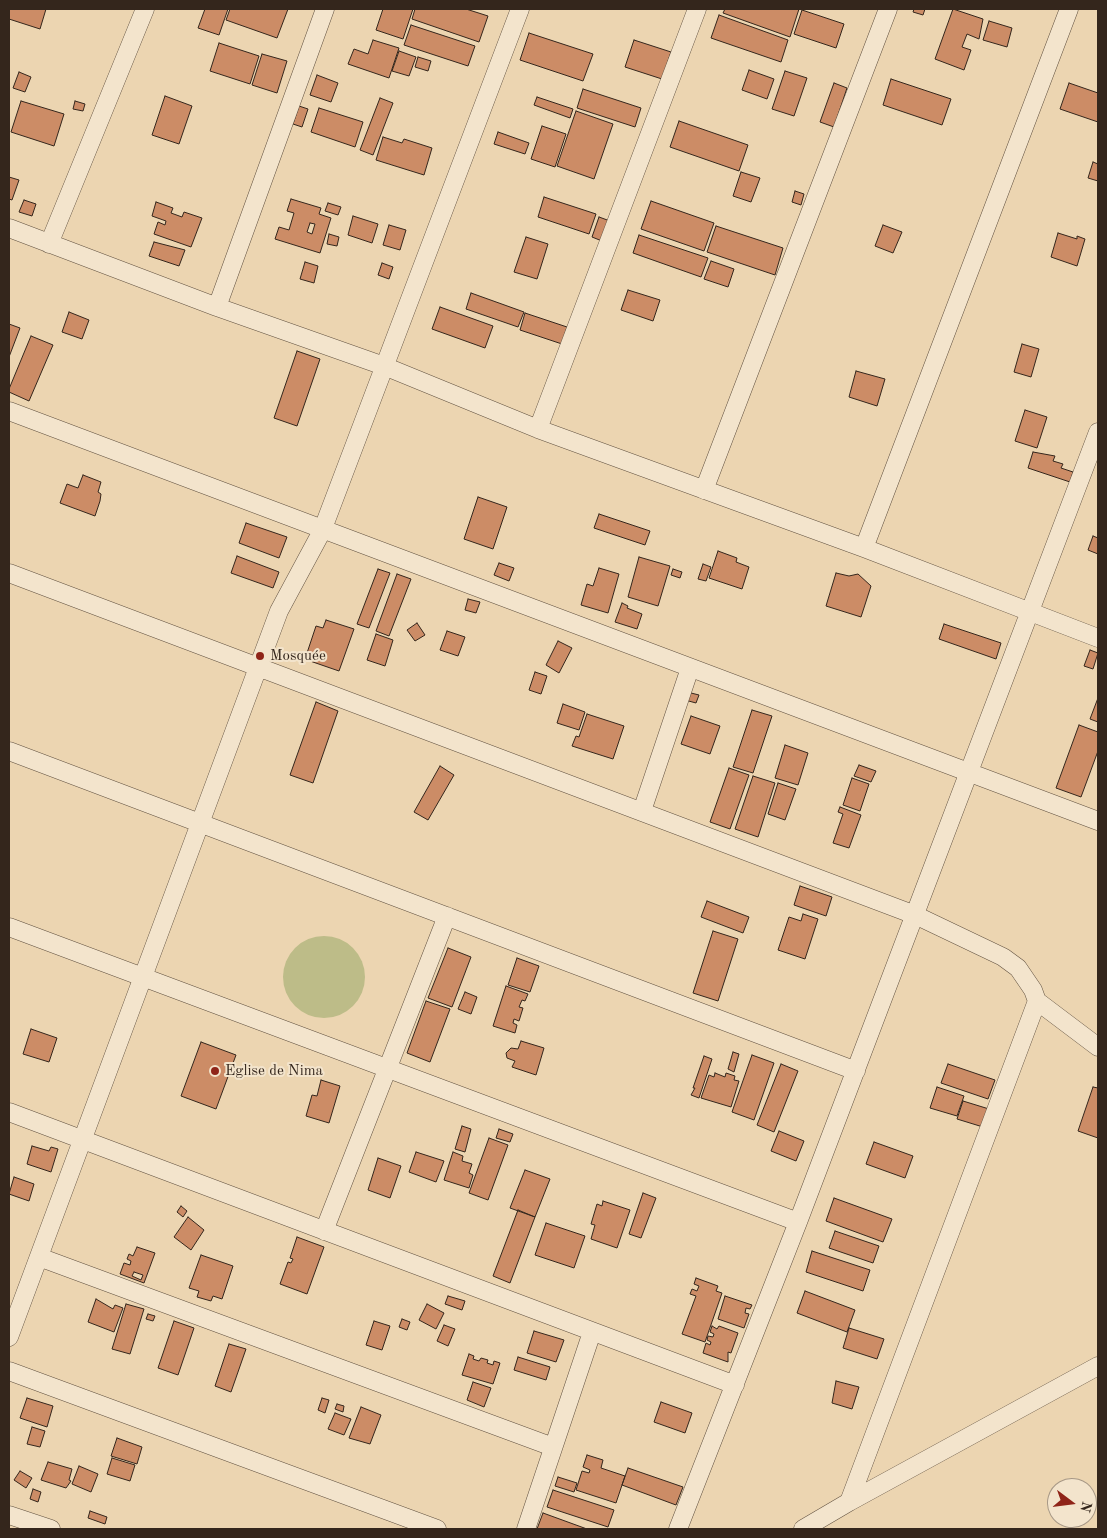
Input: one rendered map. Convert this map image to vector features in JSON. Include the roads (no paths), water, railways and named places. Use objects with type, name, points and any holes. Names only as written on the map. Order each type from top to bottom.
[{"type":"street","points":[[50,244],[145,9]]},
{"type":"street","points":[[217,308],[325,9]]},
{"type":"street","points":[[9,1337],[279,611],[322,531],[520,9]]},
{"type":"street","points":[[538,429],[698,9]]},
{"type":"street","points":[[704,490],[888,9]]},
{"type":"street","points":[[864,548],[1069,9]]},
{"type":"street","points":[[9,228],[217,308],[384,366],[538,429],[864,548],[1098,638]]},
{"type":"street","points":[[9,411],[322,531],[1098,821]]},
{"type":"street","points":[[678,1529],[798,1222],[1098,432]]},
{"type":"street","points":[[9,573],[915,915],[1003,957],[1018,968],[1033,990],[1037,1002],[1098,1047]]},
{"type":"street","points":[[642,811],[690,668]]},
{"type":"street","points":[[9,751],[856,1070]]},
{"type":"street","points":[[324,1231],[447,916]]},
{"type":"street","points":[[9,927],[798,1222]]},
{"type":"street","points":[[848,1502],[1037,1002]]},
{"type":"street","points":[[9,1112],[734,1385]]},
{"type":"street","points":[[39,1257],[553,1447]]},
{"type":"street","points":[[526,1529],[592,1332]]},
{"type":"street","points":[[804,1529],[848,1502],[1098,1366]]},
{"type":"street","points":[[9,1371],[437,1529]]},
{"type":"street","points":[[9,1515],[51,1529]]},
{"type":"place","name":"Mosquée","points":[[260,656]]},
{"type":"place","name":"Eglise de Nima","points":[[215,1071]]}]
